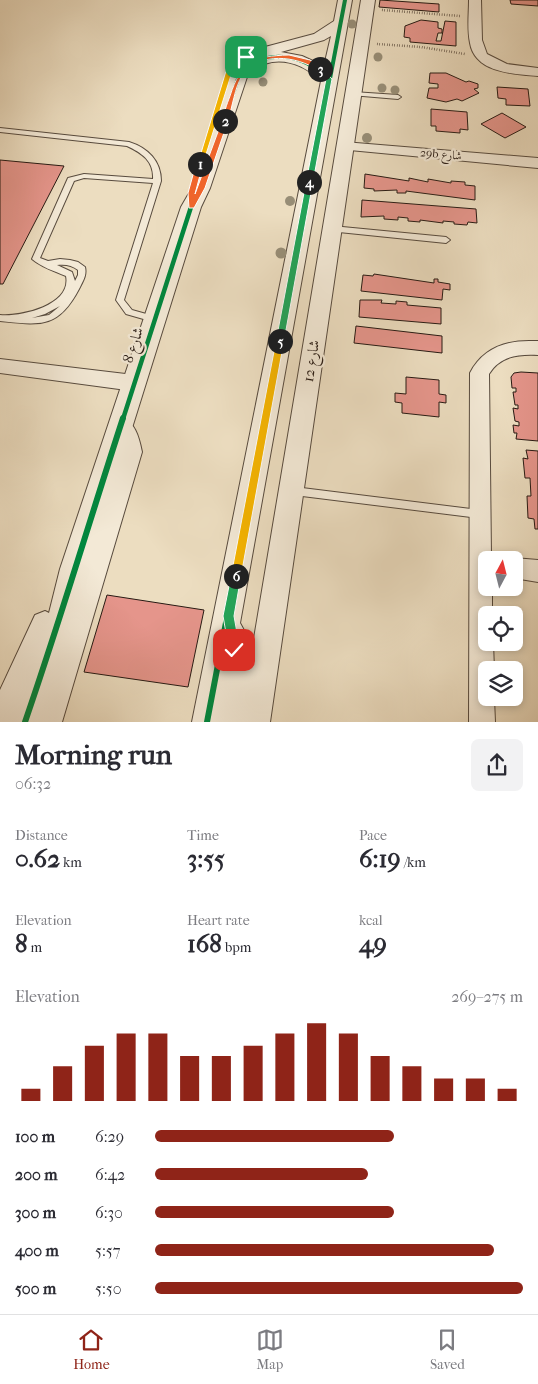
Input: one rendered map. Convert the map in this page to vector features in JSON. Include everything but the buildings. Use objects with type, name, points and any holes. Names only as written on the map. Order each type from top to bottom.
[{"type":"street","points":[[207,722],[345,0]]},
{"type":"street","points":[[475,0],[477,45],[482,56],[499,66],[538,72]]},
{"type":"street","name":"شارع 12","points":[[255,722],[344,146],[368,5]]},
{"type":"street","name":"شارع 8","points":[[191,207],[192,188],[229,71],[246,57],[319,37],[340,24]]},
{"type":"street","name":"شارع 8","points":[[25,722],[67,600],[74,568],[119,424],[191,207],[201,188],[239,76],[247,66],[270,58],[299,58],[316,66],[329,79]]},
{"type":"street","name":"29b شارع","points":[[344,146],[538,163]]},
{"type":"street","points":[[482,551],[479,514],[479,373],[484,363],[504,350],[517,347],[538,348]]},
{"type":"street","points":[[0,366],[134,383]]},
{"type":"street","points":[[49,722],[130,460],[132,444],[125,430],[119,424]]},
{"type":"street","name":"شارع 8","points":[[1,722],[60,588],[74,568]]},
{"type":"street","points":[[523,569],[538,571]]},
{"type":"street","points":[[482,722],[483,596]]},
{"type":"street","points":[[228,616],[235,668],[235,686],[230,722]]},
{"type":"lane","points":[[353,94],[398,97]]},
{"type":"lane","points":[[0,130],[129,144],[143,151],[153,160],[158,171],[157,181],[120,300],[128,312],[154,319]]},
{"type":"lane","points":[[3,318],[42,312],[57,304],[67,292],[71,280],[69,274],[37,262],[36,257],[71,180],[84,176],[157,181]]},
{"type":"lane","points":[[332,229],[446,240]]},
{"type":"lane","points":[[3,318],[22,322],[40,320],[58,313],[69,302],[82,275],[81,267],[71,263],[55,262],[46,265]]},
{"type":"lane","points":[[291,491],[479,514]]},
{"type":"path","points":[[368,5],[476,18]]},
{"type":"path","points":[[362,43],[421,47],[482,56]]},
{"type":"cycle path","points":[[207,722],[345,0]]},
{"type":"cycle path","points":[[25,722],[67,600],[74,569],[191,207],[201,188],[239,76],[248,66],[258,60],[284,56],[309,64],[329,79]]},
{"type":"route","points":[[234,650],[228,616],[329,79],[316,66],[299,58],[270,58],[247,66],[239,76],[223,128],[201,188],[191,207],[192,188],[226,78],[233,66],[246,57]]}]
